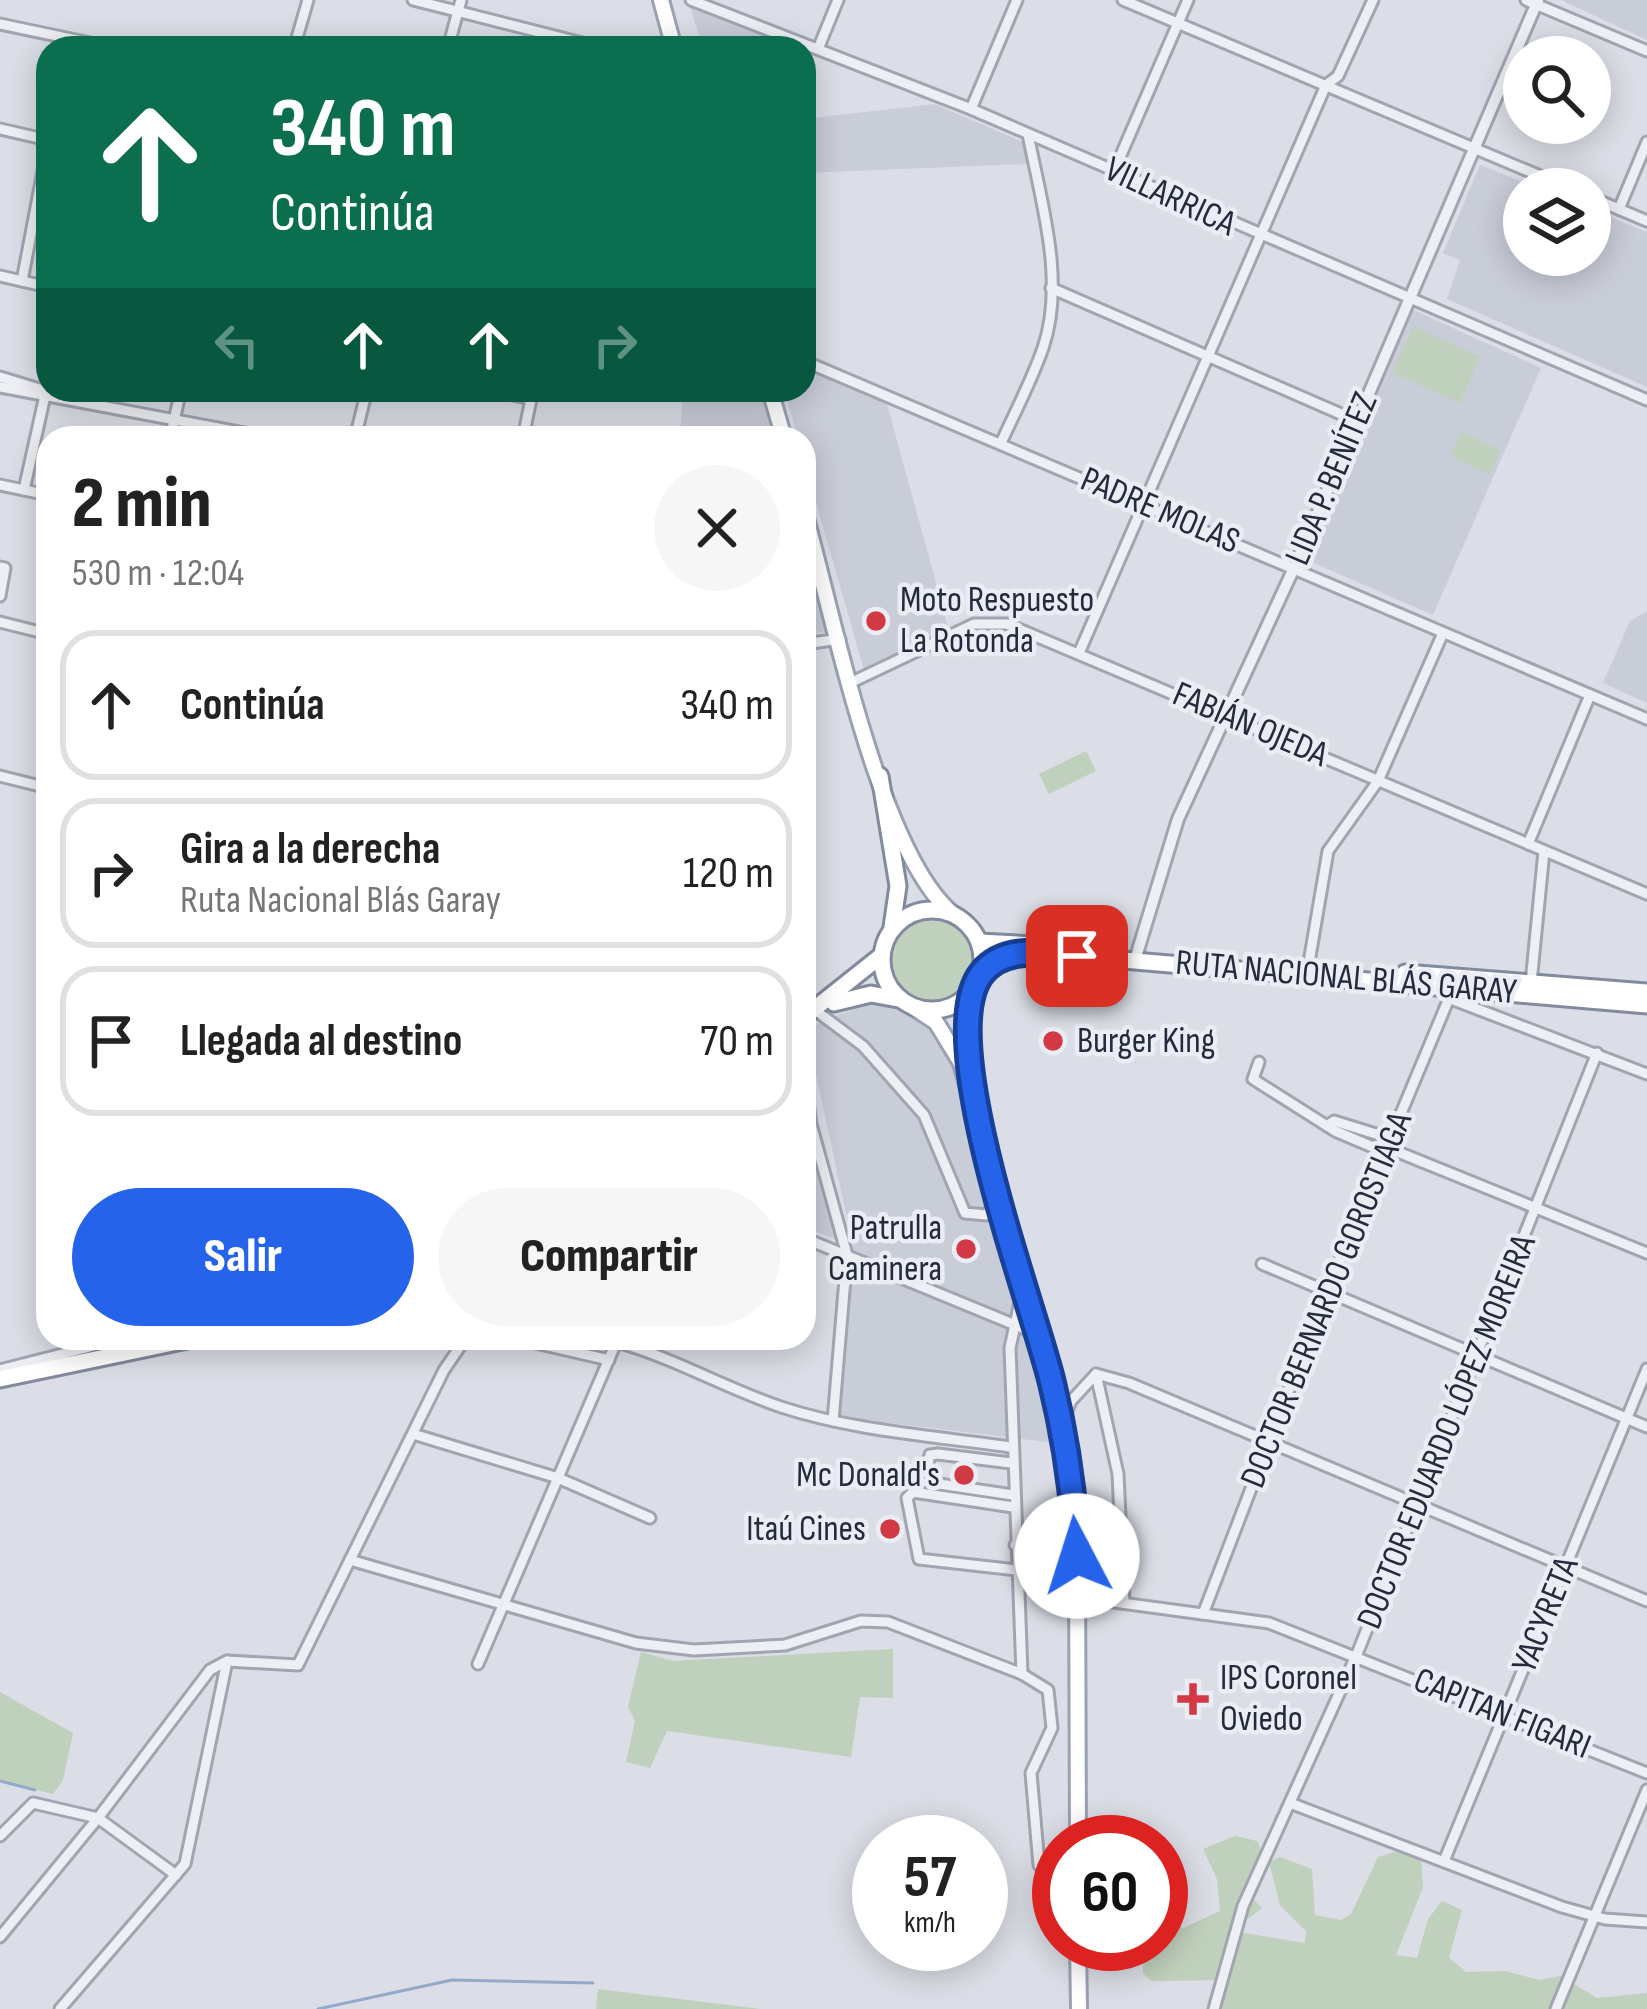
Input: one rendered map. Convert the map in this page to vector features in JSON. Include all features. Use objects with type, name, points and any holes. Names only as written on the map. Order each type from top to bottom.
[{"type":"highway","points":[[816,1008],[882,955],[892,929],[898,886],[880,776]]},
{"type":"highway","points":[[892,929],[913,913],[953,914],[979,942],[967,1031],[977,1113]]},
{"type":"highway","name":"RUTA NACIONAL BLÁS GARAY","points":[[979,942],[1308,969],[1647,1005]]},
{"type":"highway","name":"RUTA NACIONAL BLÁS GARAY","points":[[977,980],[998,961],[1030,952],[1136,955]]},
{"type":"highway","points":[[882,955],[888,984],[905,1002]]},
{"type":"highway","points":[[816,1012],[871,994],[923,1010],[952,1006],[977,980]]},
{"type":"highway","name":"RUTA NACIONAL BLÁS GARAY","points":[[1453,988],[1531,983],[1647,992]]},
{"type":"highway","points":[[0,1379],[114,1350]]},
{"type":"main road","points":[[666,1],[672,36]]},
{"type":"main road","points":[[816,554],[880,776],[916,870],[953,914]]},
{"type":"main road","points":[[905,1002],[936,1022],[950,1040],[977,1113],[1061,1424],[1076,1544],[1078,1815]]},
{"type":"main road","points":[[1078,1971],[1079,2009]]},
{"type":"street","points":[[298,36],[308,0]]},
{"type":"street","points":[[413,0],[459,6],[561,36]]},
{"type":"street","name":"VILLARRICA","points":[[691,0],[784,36]]},
{"type":"street","points":[[818,49],[838,0]]},
{"type":"street","points":[[971,110],[1017,0]]},
{"type":"street","points":[[1124,0],[1521,168]]},
{"type":"street","points":[[1114,171],[1188,0]]},
{"type":"street","points":[[1079,653],[1326,85],[1338,76],[1373,0]]},
{"type":"street","points":[[1533,2],[1647,51]]},
{"type":"street","name":"LIDA P. BENÍTEZ","points":[[1136,955],[1178,820],[1294,568],[1533,2]]},
{"type":"street","points":[[451,36],[459,6]]},
{"type":"street","points":[[0,24],[57,36]]},
{"type":"street","name":"VILLARRICA","points":[[818,49],[1028,134],[1259,238],[1647,400]]},
{"type":"street","points":[[0,130],[36,139]]},
{"type":"street","points":[[1001,443],[1043,348],[1051,288],[1028,134]]},
{"type":"street","points":[[1619,209],[1647,142]]},
{"type":"street","points":[[22,281],[36,206]]},
{"type":"street","points":[[1611,206],[1647,221]]},
{"type":"street","points":[[0,276],[36,284]]},
{"type":"street","points":[[1051,288],[1357,421]]},
{"type":"street","name":"PADRE MOLAS","points":[[816,366],[1647,719]]},
{"type":"street","points":[[0,376],[36,384]]},
{"type":"street","points":[[0,387],[36,387]]},
{"type":"street","points":[[109,402],[213,426]]},
{"type":"street","points":[[173,426],[178,402]]},
{"type":"street","points":[[24,490],[36,436]]},
{"type":"street","points":[[0,484],[36,492]]},
{"type":"street","points":[[0,567],[5,568],[0,596]]},
{"type":"street","name":"FABIÁN OJEDA","points":[[852,682],[974,624],[993,621],[1230,714],[1378,782],[1647,894]]},
{"type":"street","points":[[0,622],[36,631]]},
{"type":"street","points":[[1308,969],[1328,850],[1378,782],[1443,633]]},
{"type":"street","points":[[816,642],[840,639]]},
{"type":"street","points":[[1528,844],[1590,695]]},
{"type":"street","points":[[0,776],[36,785]]},
{"type":"street","points":[[1531,983],[1544,850]]},
{"type":"street","points":[[1453,988],[1647,1074]]},
{"type":"street","name":"DOCTOR BERNARDO GOROSTIAGA","points":[[1203,1614],[1326,1293],[1453,988]]},
{"type":"street","points":[[816,1018],[863,1046],[924,1115],[965,1213],[986,1215],[998,1196]]},
{"type":"street","name":"DOCTOR EDUARDO LÓPEZ MOREIRA","points":[[1214,2009],[1230,1941],[1358,1654],[1597,1053]]},
{"type":"street","points":[[1258,1062],[1253,1078],[1327,1126],[1647,1253]]},
{"type":"street","points":[[816,1142],[847,1255],[833,1421]]},
{"type":"street","points":[[816,1243],[1039,1335]]},
{"type":"street","points":[[1262,1264],[1647,1426]]},
{"type":"street","points":[[1022,1674],[1010,1447],[1010,1348],[1023,1281]]},
{"type":"street","points":[[0,1370],[78,1350]]},
{"type":"street","points":[[0,1937],[98,1818],[209,1670],[227,1660],[298,1665],[459,1350]]},
{"type":"street","points":[[566,1350],[609,1360]]},
{"type":"street","points":[[478,1664],[614,1350]]},
{"type":"street","points":[[648,1350],[780,1407],[833,1421],[1010,1447]]},
{"type":"street","name":"YACYRETA","points":[[1444,1861],[1647,1369]]},
{"type":"street","points":[[1096,1373],[1647,1601]]},
{"type":"street","points":[[1061,1424],[1071,1401],[1096,1373]]},
{"type":"street","points":[[1096,1373],[1118,1474],[1124,1603]]},
{"type":"street","points":[[413,1434],[558,1478],[650,1518]]},
{"type":"street","points":[[1011,1463],[938,1454],[930,1455],[926,1472],[939,1484],[1013,1502]]},
{"type":"street","points":[[1013,1502],[914,1492],[907,1498],[919,1559],[1017,1570]]},
{"type":"street","points":[[1016,1545],[1076,1544]]},
{"type":"street","points":[[350,1560],[636,1643],[694,1650],[784,1646],[860,1621],[889,1622],[1022,1674],[1048,1690],[1054,1704],[1044,1754],[1031,1774],[1035,1815]]},
{"type":"street","name":"CAPITAN FIGARI","points":[[1077,1597],[1269,1623],[1358,1654],[1647,1773]]},
{"type":"street","points":[[60,2009],[185,1864],[227,1660]]},
{"type":"street","points":[[1556,2009],[1647,1790]]},
{"type":"street","points":[[1290,1802],[1592,1914],[1647,1922]]},
{"type":"street","points":[[0,1836],[33,1804],[98,1818],[176,1875]]},
{"type":"shaded area","points":[[1561,0],[1647,0],[1647,40]]},
{"type":"shaded area","points":[[690,7],[759,30],[761,36],[699,36]]},
{"type":"shaded area","points":[[935,104],[1025,143],[1026,164],[816,173],[816,118]]},
{"type":"shaded area","points":[[1480,165],[1503,174],[1503,276],[1611,276],[1611,217],[1647,232],[1647,387],[1447,299],[1460,260],[1443,253]]},
{"type":"shaded area","points":[[1411,309],[1541,368],[1433,615],[1307,560]]},
{"type":"shaded area","points":[[816,371],[887,404],[950,634],[864,670],[816,502],[816,426],[794,426],[788,402],[816,402]]},
{"type":"shaded area","points":[[682,402],[765,402],[772,426],[681,426]]},
{"type":"shaded area","points":[[816,588],[828,632],[816,633]]},
{"type":"shaded area","points":[[1647,611],[1647,703],[1603,683],[1630,621]]},
{"type":"shaded area","points":[[868,1003],[904,1011],[933,1030],[950,1051],[1031,1324],[1056,1443],[840,1417],[853,1246],[816,1074],[816,1024]]},
{"type":"shaded area","points":[[816,1132],[840,1241],[816,1232]]},
{"type":"green space","points":[[1413,327],[1480,356],[1460,403],[1393,373]]},
{"type":"green space","points":[[1462,432],[1500,450],[1489,474],[1451,456]]},
{"type":"green space","points":[[1086,751],[1096,771],[1049,794],[1039,774]]},
{"type":"green space","points":[[932,917],[963,930],[976,961],[963,992],[932,1005],[901,992],[888,961],[901,930]]},
{"type":"green space","points":[[893,1649],[893,1698],[860,1697],[851,1757],[667,1731],[650,1768],[626,1762],[635,1721],[628,1707],[641,1652],[673,1661]]},
{"type":"green space","points":[[0,1692],[73,1733],[63,1780],[53,1794],[0,1781]]},
{"type":"green space","points":[[1235,1836],[1257,1841],[1262,1851],[1250,1896],[1262,1908],[1236,1928],[1305,1943],[1306,1931],[1280,1905],[1269,1862],[1280,1857],[1312,1869],[1315,1915],[1341,1920],[1351,1914],[1378,1857],[1401,1850],[1421,1860],[1423,1887],[1396,1955],[1417,1958],[1428,1919],[1442,1901],[1462,1910],[1449,1958],[1466,1972],[1506,1971],[1539,1980],[1561,1976],[1597,1998],[1647,1993],[1647,2009],[1220,2009],[1228,1980],[1151,1981],[1143,1973],[1188,1971],[1188,1926],[1220,1911],[1217,1879],[1203,1849]]},
{"type":"green space","points":[[598,1989],[761,2009],[596,2009]]},
{"type":"waterway","points":[[0,1781],[35,1790]]},
{"type":"waterway","points":[[318,2009],[452,1980],[593,1983]]},
{"type":"place","name":"Moto Respuesto La Rotonda","points":[[876,621]]},
{"type":"place","name":"Burger King","points":[[1053,1041]]},
{"type":"place","name":"Patrulla Caminera","points":[[966,1249]]},
{"type":"place","name":"Mc Donald's","points":[[964,1475]]},
{"type":"place","name":"Itaú Cines","points":[[890,1529]]},
{"type":"place","name":"IPS Coronel Oviedo","points":[[1193,1699]]},
{"type":"route","points":[[1077,956],[1019,953],[989,966],[975,986],[967,1031],[977,1113],[1061,1424],[1077,1556]]}]
